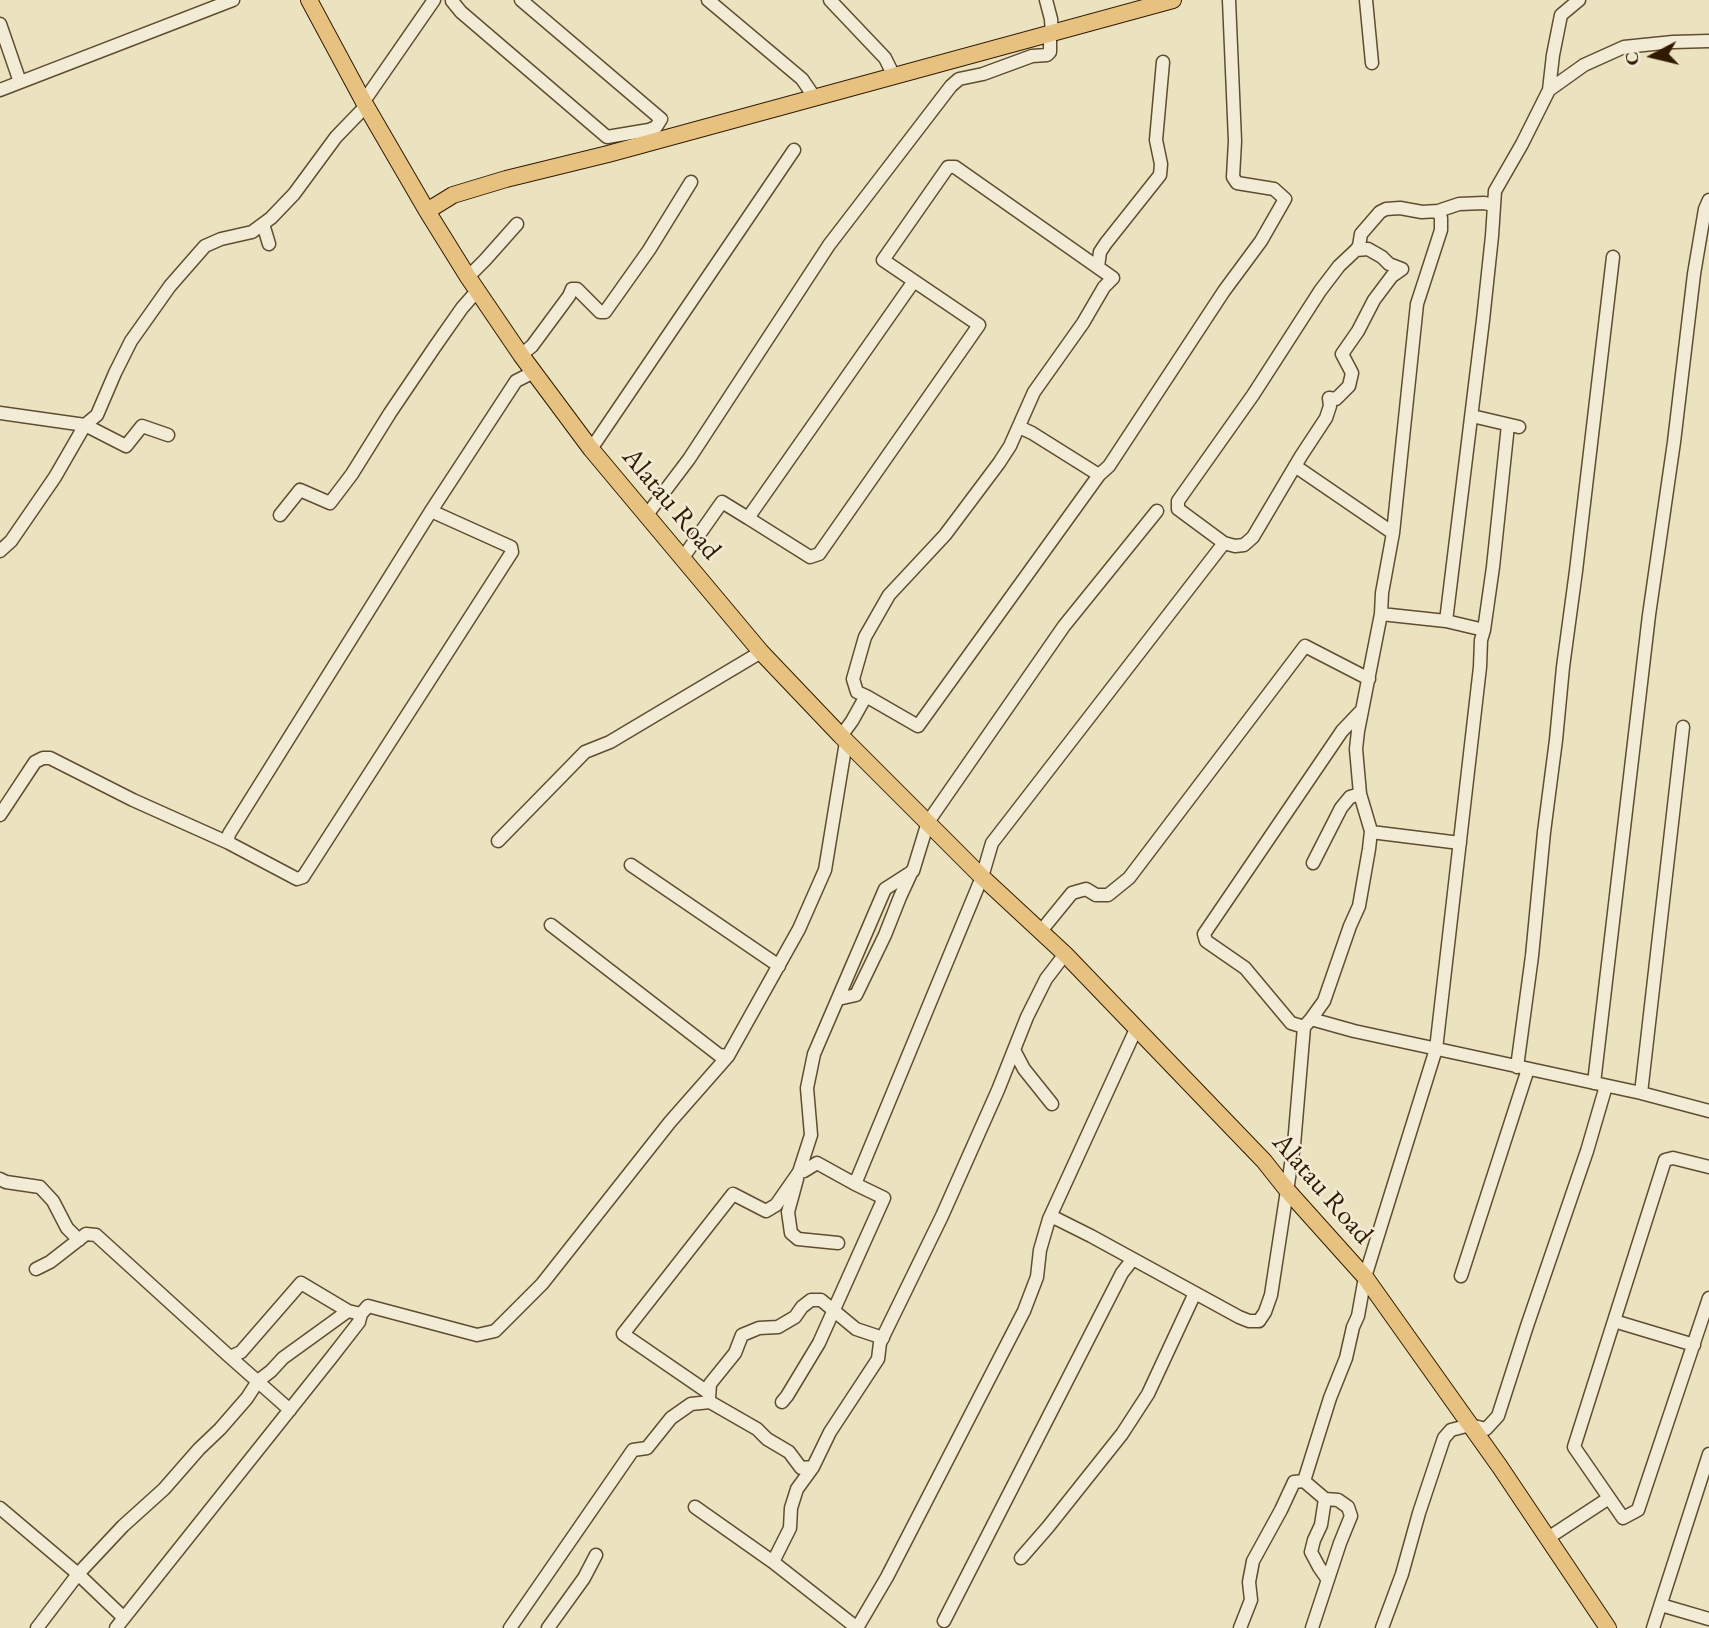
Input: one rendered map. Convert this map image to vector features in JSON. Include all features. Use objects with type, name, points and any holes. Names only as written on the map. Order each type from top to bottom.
[{"type":"main road","name":"Alatau Road","points":[[309,0],[427,211],[521,355],[590,449],[761,652],[982,877],[1065,954],[1264,1161],[1365,1277],[1608,1628]]},
{"type":"main road","points":[[427,211],[453,195],[506,179],[608,154],[1173,0]]},
{"type":"street","points":[[0,90],[233,0]]},
{"type":"street","points":[[0,551],[12,541],[55,477],[85,425],[97,415],[131,341],[170,286],[205,246],[221,239],[252,232],[263,225],[294,194],[336,137],[365,104],[434,0]]},
{"type":"street","points":[[453,0],[461,12],[607,137],[656,127],[661,118],[521,0]]},
{"type":"street","points":[[708,0],[802,79],[814,98]]},
{"type":"street","points":[[830,0],[885,58],[894,76]]},
{"type":"street","points":[[646,516],[689,459],[829,245],[951,86],[959,79],[1050,52],[1051,19],[1045,0]]},
{"type":"street","points":[[682,559],[722,502],[810,557],[819,554],[979,325],[883,260],[948,167],[954,167],[1098,267],[1113,278],[1034,392],[1010,446],[945,535],[888,595],[865,637],[853,679],[857,692],[918,726],[1099,475],[1109,466],[1223,291],[1261,242],[1285,199],[1274,189],[1237,183],[1233,177],[1235,141],[1229,0]]},
{"type":"street","points":[[1366,0],[1372,63]]},
{"type":"street","points":[[1446,621],[1483,320],[1494,191],[1522,144],[1549,90],[1561,15],[1579,0]]},
{"type":"street","points":[[0,24],[20,82]]},
{"type":"street","points":[[1549,90],[1584,65],[1624,47],[1709,41]]},
{"type":"street","points":[[1098,267],[1100,253],[1106,243],[1160,175],[1161,164],[1156,140],[1163,62]]},
{"type":"street","points":[[590,449],[794,150]]},
{"type":"street","points":[[521,355],[532,346],[572,289],[577,289],[600,312],[605,312],[649,250],[691,183]]},
{"type":"street","points":[[1382,1628],[1402,1574],[1444,1438],[1451,1430],[1470,1425],[1486,1429],[1498,1416],[1587,1151],[1600,1084],[1645,645],[1674,442],[1693,274],[1709,200]]},
{"type":"street","points":[[1402,270],[1392,276],[1374,300],[1342,354],[1352,373],[1349,386],[1336,398],[1329,398],[1326,418],[1253,537],[1244,545],[1224,543],[1178,509],[1178,501],[1253,395],[1320,291],[1339,266],[1356,250],[1361,234],[1380,212],[1400,208],[1422,212],[1438,211],[1459,204],[1494,205]]},
{"type":"street","points":[[1049,1219],[1055,1218],[1239,1317],[1259,1321],[1265,1312],[1271,1296],[1294,1145],[1308,1023],[1324,1001],[1359,906],[1369,849],[1371,832],[1360,794],[1356,750],[1358,731],[1381,614],[1393,533],[1417,304],[1441,230],[1438,211]]},
{"type":"street","points":[[280,515],[300,490],[330,503],[462,308],[485,260],[517,224]]},
{"type":"street","points":[[263,225],[269,244]]},
{"type":"street","points":[[1356,250],[1368,249],[1402,270],[1427,272]]},
{"type":"street","points":[[1461,1276],[1522,1068],[1563,667],[1613,257]]},
{"type":"street","points":[[748,518],[914,281]]},
{"type":"street","points":[[229,843],[229,834],[431,511],[516,381],[534,372]]},
{"type":"street","points":[[0,413],[85,425],[126,446],[142,426],[168,435]]},
{"type":"street","points":[[1304,1481],[1330,1398],[1346,1358],[1365,1277],[1436,1049],[1481,640],[1514,426],[1472,416]]},
{"type":"street","points":[[1018,427],[1099,475]]},
{"type":"street","points":[[1295,466],[1393,533]]},
{"type":"street","points":[[0,815],[35,762],[50,758],[133,800],[229,843],[292,877],[303,877],[512,552],[511,547],[431,511]]},
{"type":"street","points":[[838,1243],[798,1239],[791,1233],[788,1212],[811,1135],[807,1088],[814,1055],[838,999],[856,995],[933,827],[1064,626],[1157,512]]},
{"type":"street","points":[[855,1184],[982,877],[992,843],[1224,543]]},
{"type":"street","points":[[1381,614],[1446,621],[1484,630]]},
{"type":"street","points":[[1041,931],[1072,892],[1086,889],[1096,895],[1108,895],[1129,878],[1305,646],[1369,679]]},
{"type":"street","points":[[498,841],[584,752],[610,742],[761,652]]},
{"type":"street","points":[[37,1628],[78,1574],[123,1526],[164,1489],[247,1398],[258,1381],[283,1358],[368,1306],[477,1335],[495,1331],[542,1284],[670,1122],[729,1056],[779,966],[825,870],[852,720],[866,696]]},
{"type":"street","points":[[1362,710],[1342,731],[1204,934],[1206,941],[1245,968],[1291,1023],[1308,1023],[1354,1031],[1708,1108]]},
{"type":"street","points":[[1641,1093],[1683,727]]},
{"type":"street","points":[[1313,863],[1341,808],[1350,797],[1360,794]]},
{"type":"street","points":[[1371,832],[1460,844]]},
{"type":"street","points":[[631,865],[779,966]]},
{"type":"street","points":[[551,925],[719,1055],[729,1056]]},
{"type":"street","points":[[773,1562],[790,1528],[791,1508],[797,1489],[813,1466],[830,1432],[878,1359],[880,1343],[943,1216],[1027,1017],[1046,979],[1065,954]]},
{"type":"street","points":[[695,1507],[773,1562],[857,1628],[887,1577],[1024,1311],[1037,1277],[1040,1250],[1049,1219],[1136,1029]]},
{"type":"street","points":[[1014,1050],[1024,1069],[1052,1104]]},
{"type":"street","points":[[1709,1167],[1673,1158],[1665,1160],[1574,1447],[1623,1518],[1638,1510],[1709,1298]]},
{"type":"street","points":[[782,1402],[819,1343],[884,1198],[817,1163],[799,1172],[776,1205],[766,1211],[733,1194],[623,1334],[757,1429],[767,1439],[789,1452],[801,1468],[813,1466]]},
{"type":"street","points":[[0,1179],[40,1187],[53,1201],[67,1228],[79,1240]]},
{"type":"street","points":[[36,1269],[50,1262],[86,1234],[96,1235],[290,1410]]},
{"type":"street","points":[[944,1621],[1122,1273],[1133,1259]]},
{"type":"street","points":[[0,1508],[78,1574],[120,1623],[359,1322],[355,1313],[301,1283],[241,1352],[230,1357]]},
{"type":"street","points":[[1021,1558],[1122,1434],[1148,1394],[1195,1293]]},
{"type":"street","points":[[709,1397],[710,1384],[735,1353],[742,1335],[758,1328],[778,1327],[795,1317],[811,1300],[821,1300],[856,1329],[883,1338]]},
{"type":"street","points":[[1615,1321],[1693,1345]]},
{"type":"street","points":[[510,1628],[633,1450],[647,1448],[671,1418],[691,1404],[709,1397]]},
{"type":"street","points":[[1653,1628],[1709,1454]]},
{"type":"street","points":[[1240,1628],[1251,1600],[1248,1582],[1253,1561],[1294,1482],[1304,1481],[1325,1499],[1338,1500],[1348,1507],[1351,1516],[1311,1628]]},
{"type":"street","points":[[1548,1538],[1609,1498]]},
{"type":"street","points":[[1325,1499],[1321,1525],[1311,1552],[1328,1580]]},
{"type":"street","points":[[548,1628],[584,1578],[596,1555]]},
{"type":"street","points":[[1661,1605],[1709,1619]]}]
